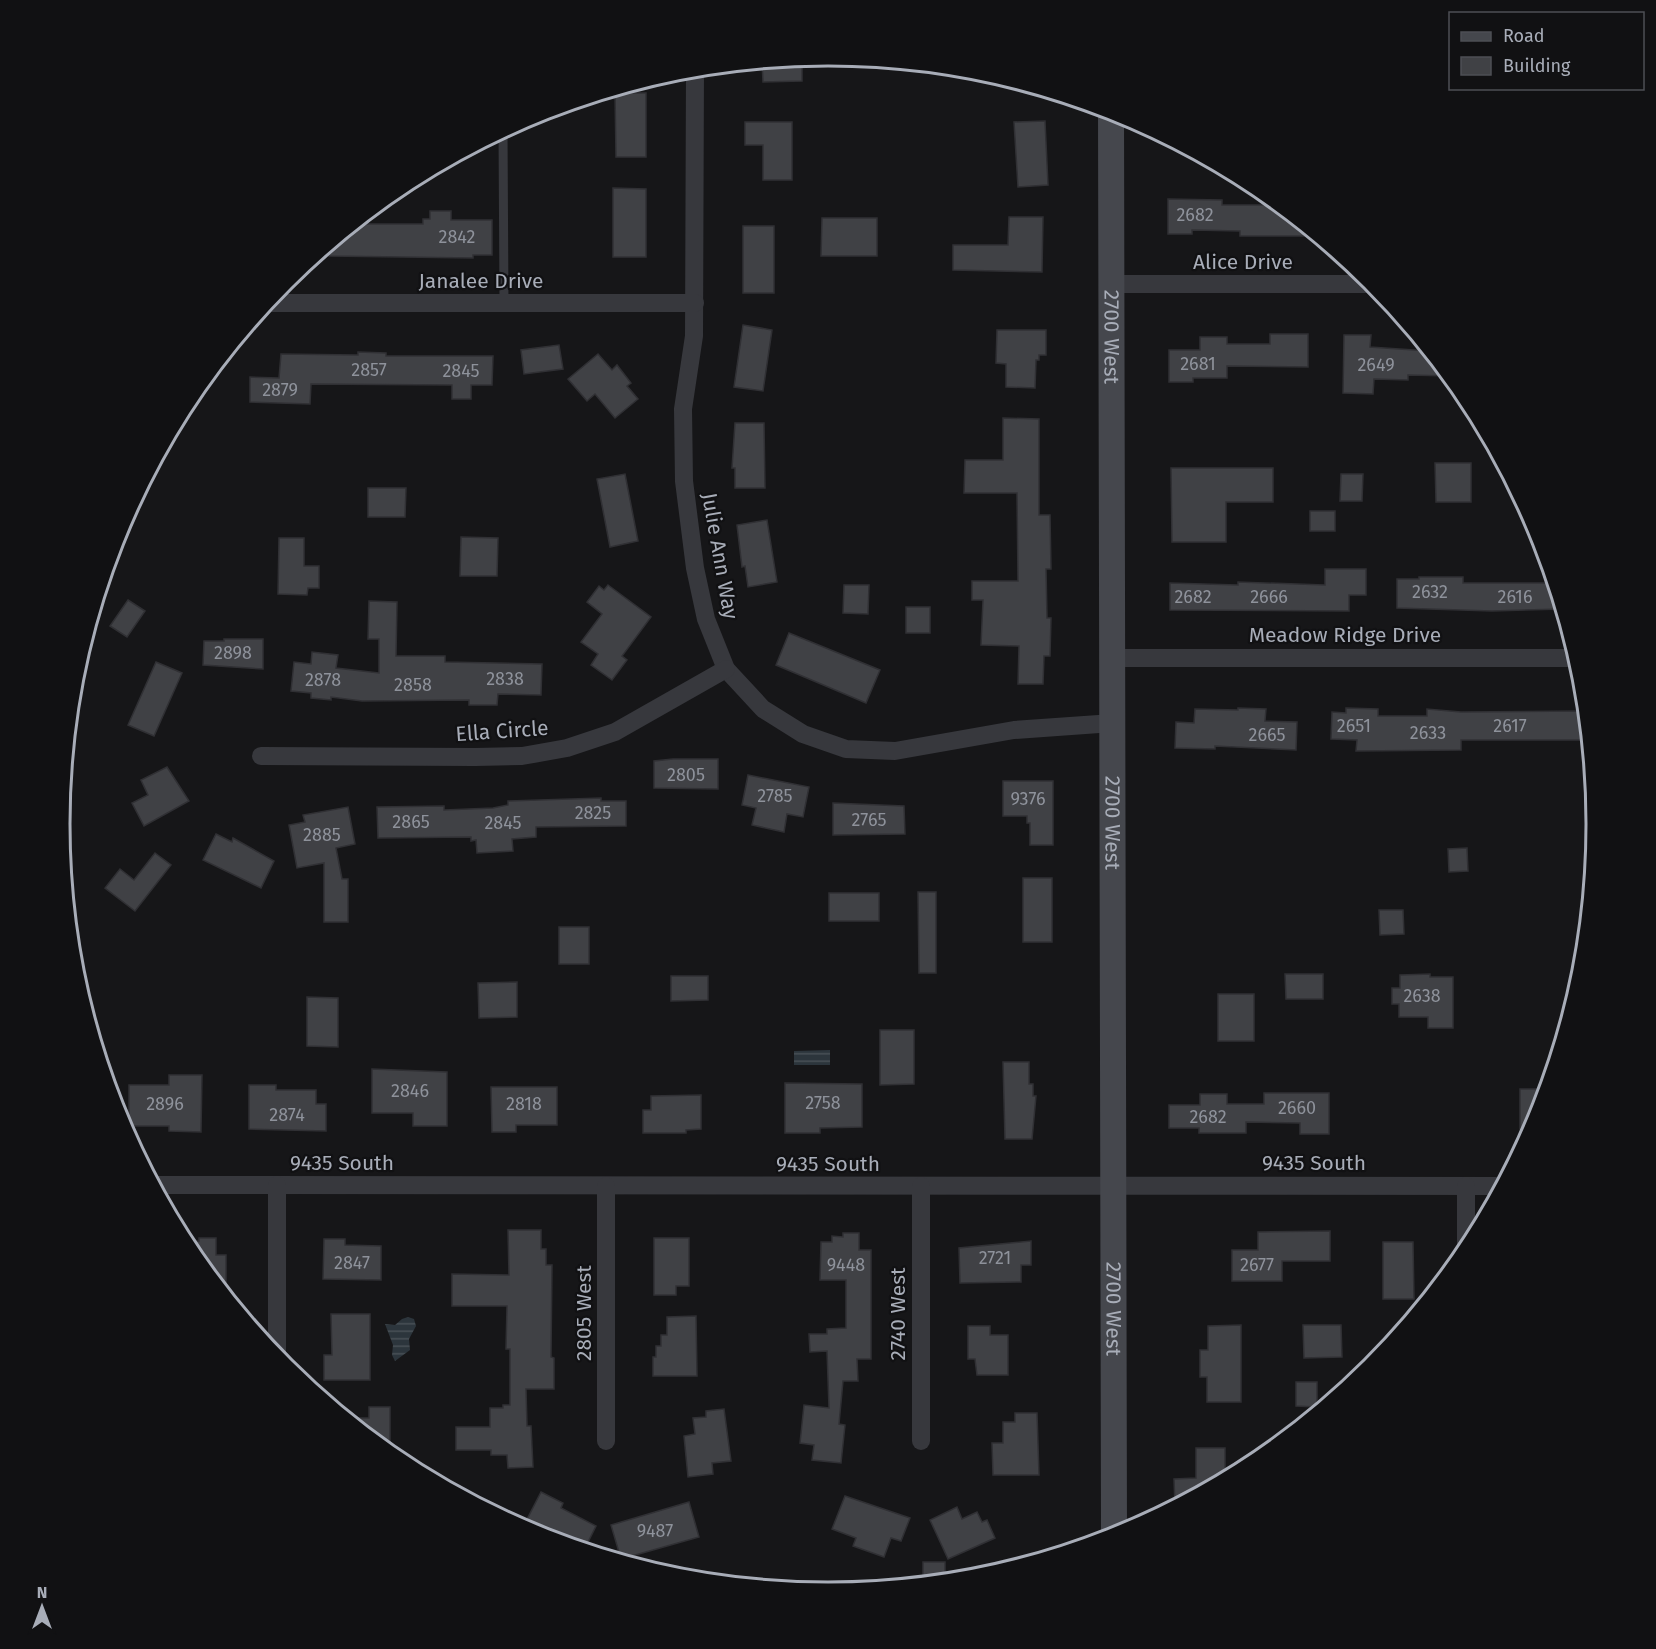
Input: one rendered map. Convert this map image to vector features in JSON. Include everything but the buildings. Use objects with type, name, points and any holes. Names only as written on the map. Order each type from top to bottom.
[{"type":"main road","name":"2700 West","points":[[1112,122],[1114,1527]]},
{"type":"street","name":"Julie Ann Way","points":[[695,78],[695,303],[694,336],[683,409],[684,481],[695,568],[706,619],[726,669],[763,709],[803,734],[846,749],[895,751],[1014,730],[1113,723]]},
{"type":"street","name":"Alice Drive","points":[[1112,284],[1360,284]]},
{"type":"street","name":"Janalee Drive","points":[[278,303],[695,303]]},
{"type":"street","name":"Meadow Ridge Drive","points":[[1112,658],[1568,658]]},
{"type":"street","name":"Ella Circle","points":[[261,756],[522,756],[567,748],[615,732],[726,669]]},
{"type":"street","name":"9435 South","points":[[161,1185],[1494,1186]]},
{"type":"street","points":[[277,1185],[277,1345]]},
{"type":"street","name":"2805 West","points":[[606,1186],[606,1441]]},
{"type":"street","name":"2740 West","points":[[921,1186],[921,1441]]},
{"type":"street","points":[[1466,1186],[1466,1235]]},
{"type":"lane","points":[[503,140],[504,304]]},
{"type":"shaded area","points":[[830,1050],[830,1065],[794,1065],[794,1051]]},
{"type":"shaded area","points":[[408,1317],[414,1319],[416,1326],[409,1339],[410,1350],[395,1361],[392,1355],[393,1345],[385,1324],[395,1325]]}]
